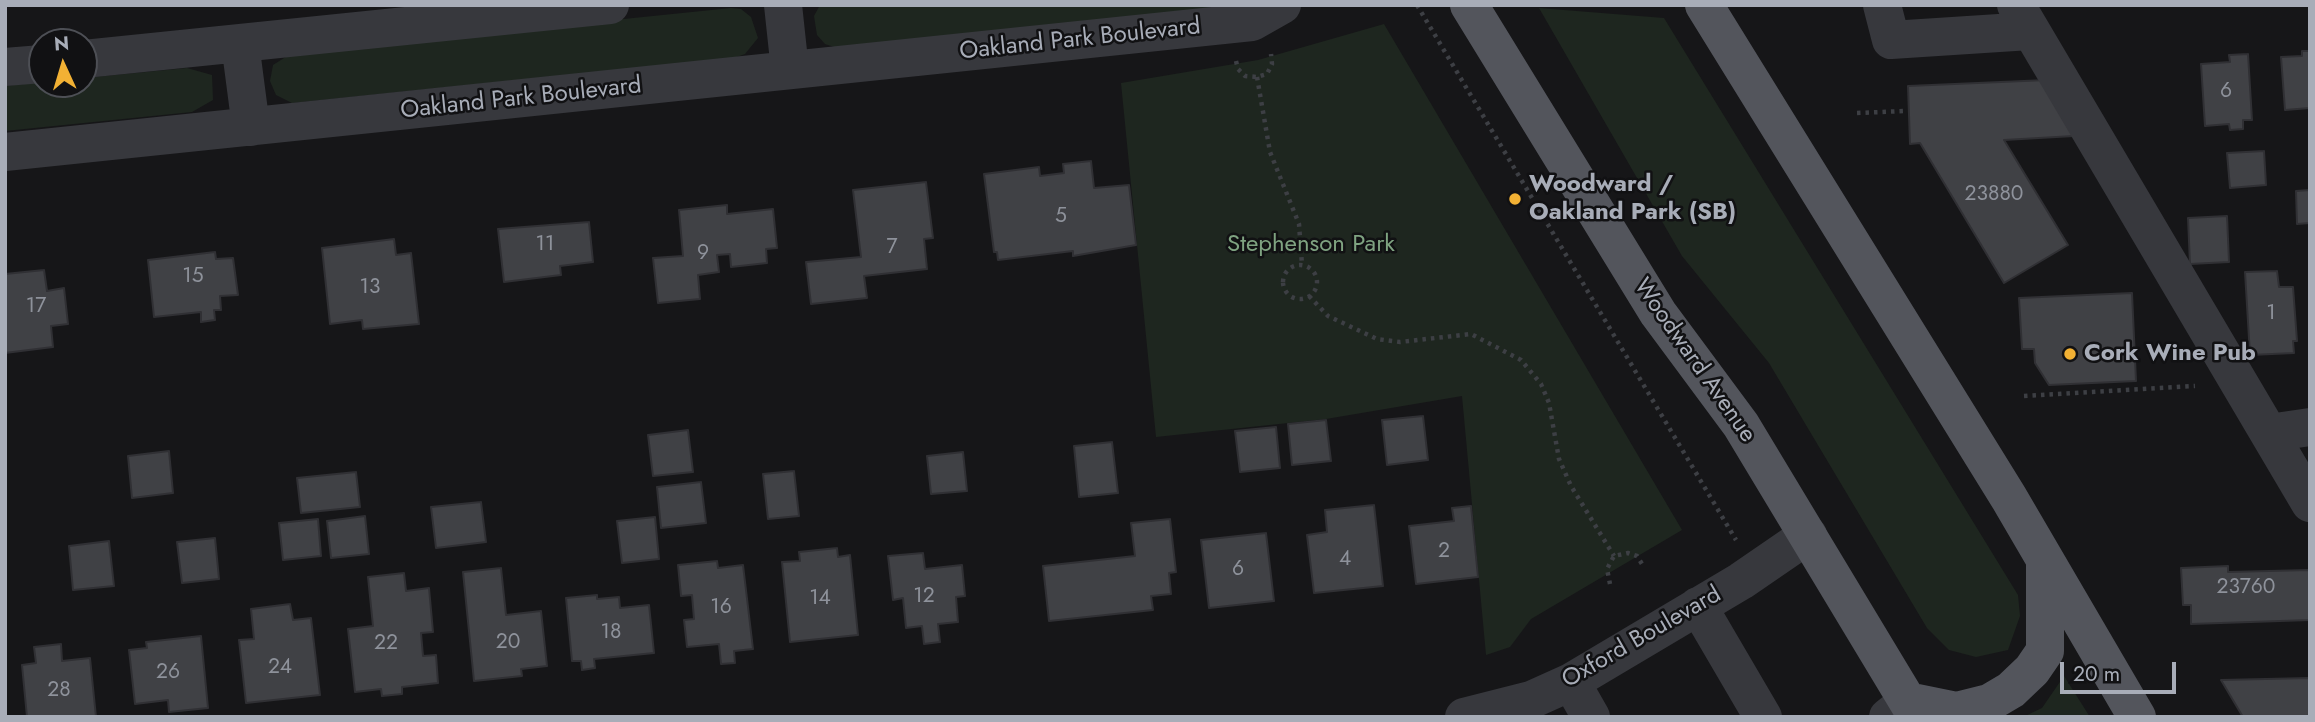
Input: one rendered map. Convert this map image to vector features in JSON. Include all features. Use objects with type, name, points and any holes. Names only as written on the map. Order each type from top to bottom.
[{"type":"main road","name":"Woodward Avenue","points":[[1469,5],[1658,313],[1741,425],[1808,535],[1905,711]]},
{"type":"main road","points":[[1703,5],[2009,499],[2137,717]]},
{"type":"main road","points":[[1905,711],[1957,711],[1989,703],[2011,690],[2032,670],[2045,651],[2045,563]]},
{"type":"street","points":[[98,58],[610,5]]},
{"type":"street","points":[[783,5],[790,70]]},
{"type":"street","name":"Oakland Park Boulevard","points":[[5,152],[1252,22],[1282,5]]},
{"type":"street","points":[[1882,5],[1891,40],[2023,18],[2310,503]]},
{"type":"street","points":[[240,43],[251,127]]},
{"type":"street","points":[[5,67],[28,65]]},
{"type":"street","points":[[2269,433],[2310,427]]},
{"type":"street","name":"Oxford Boulevard","points":[[1464,717],[1531,700],[1571,682],[1741,581],[1808,535]]},
{"type":"street","points":[[1698,606],[1763,717]]},
{"type":"street","points":[[1571,682],[1591,717]]},
{"type":"path","points":[[1417,5],[1742,549],[1741,581]]},
{"type":"path","points":[[1236,60],[1238,69],[1245,76],[1257,77],[1267,74],[1272,64],[1270,52]]},
{"type":"path","points":[[1257,77],[1270,152],[1299,224],[1302,265]]},
{"type":"path","points":[[1857,113],[1904,111]]},
{"type":"path","points":[[1302,265],[1315,274],[1317,282],[1309,296]]},
{"type":"path","points":[[1302,265],[1287,271],[1283,286],[1293,297],[1309,296]]},
{"type":"path","points":[[1309,296],[1328,316],[1377,339],[1400,342],[1471,334],[1521,360],[1541,384],[1549,403],[1556,451],[1571,486],[1614,556]]},
{"type":"path","points":[[2024,396],[2208,385]]},
{"type":"path","points":[[1610,583],[1607,569],[1614,556],[1628,553],[1637,556],[1642,564]]},
{"type":"green space","points":[[820,5],[1246,5],[837,48],[825,44],[817,35],[814,16]]},
{"type":"green space","points":[[1539,8],[1664,18],[2018,595],[2020,616],[2008,650],[1976,657],[1949,650],[1927,628],[1769,363],[1682,256]]},
{"type":"green space","points":[[741,9],[751,17],[758,38],[745,54],[734,58],[292,103],[276,95],[270,81],[273,65],[292,53]]},
{"type":"green space","name":"Stephenson Park","points":[[1384,24],[1682,530],[1531,619],[1510,647],[1486,655],[1462,396],[1326,419],[1156,437],[1121,83],[1258,60]]},
{"type":"green space","points":[[187,68],[212,75],[213,100],[192,112],[5,131],[5,86],[28,84],[28,98],[98,98],[98,77]]},
{"type":"green space","points":[[2064,676],[2090,717],[2023,717],[2042,708]]},
{"type":"building","points":[[2302,51],[2310,51],[2310,108],[2285,110],[2281,57],[2302,56]]},
{"type":"building","points":[[2248,54],[2252,120],[2243,120],[2243,129],[2230,130],[2229,124],[2205,126],[2201,64],[2230,62],[2229,55]]},
{"type":"building","points":[[2047,80],[2074,136],[2004,140],[2068,245],[2004,283],[1920,143],[1910,144],[1908,86]]},
{"type":"building","points":[[2264,151],[2266,185],[2230,188],[2227,153]]},
{"type":"building","points":[[1091,161],[1094,188],[1129,185],[1136,245],[1073,256],[1073,251],[998,260],[997,252],[994,252],[984,174],[1039,167],[1040,176],[1064,173],[1063,164]]},
{"type":"building","points":[[926,182],[933,238],[924,239],[927,269],[864,276],[867,298],[811,304],[806,262],[861,257],[853,190]]},
{"type":"building","points":[[2310,190],[2310,223],[2297,224],[2296,191]]},
{"type":"building","points":[[727,205],[727,214],[773,209],[777,248],[766,249],[767,263],[731,267],[730,254],[717,255],[719,272],[698,275],[700,299],[658,303],[653,258],[683,256],[679,210]]},
{"type":"building","points":[[2227,216],[2229,262],[2190,264],[2188,218]]},
{"type":"building","points":[[589,222],[593,262],[560,266],[561,275],[504,282],[498,229]]},
{"type":"building","points":[[394,239],[396,255],[411,253],[419,324],[363,329],[362,320],[330,324],[322,248]]},
{"type":"building","points":[[215,252],[216,259],[233,258],[238,295],[220,296],[221,310],[214,310],[215,320],[201,322],[201,312],[154,317],[148,260]]},
{"type":"building","points":[[44,270],[47,291],[64,288],[68,324],[51,326],[53,347],[5,353],[5,274]]},
{"type":"building","points":[[2277,271],[2279,287],[2293,287],[2297,341],[2293,341],[2294,353],[2250,355],[2245,272]]},
{"type":"building","points":[[2132,293],[2136,381],[2049,385],[2035,363],[2034,349],[2022,349],[2019,298]]},
{"type":"building","points":[[1423,416],[1428,460],[1387,465],[1382,420]]},
{"type":"building","points":[[1326,420],[1331,461],[1292,465],[1288,424]]},
{"type":"building","points":[[1276,427],[1280,468],[1240,472],[1235,431]]},
{"type":"building","points":[[688,430],[693,472],[653,476],[648,435]]},
{"type":"building","points":[[1112,442],[1118,493],[1079,497],[1074,446]]},
{"type":"building","points":[[169,451],[173,493],[132,498],[128,456]]},
{"type":"building","points":[[963,452],[967,491],[931,494],[927,456]]},
{"type":"building","points":[[794,471],[799,516],[768,519],[763,474]]},
{"type":"building","points":[[356,472],[360,507],[301,513],[297,478]]},
{"type":"building","points":[[701,482],[706,523],[661,528],[657,487]]},
{"type":"building","points":[[481,502],[486,542],[436,548],[431,507]]},
{"type":"building","points":[[1374,505],[1383,586],[1314,593],[1307,535],[1327,532],[1325,510]]},
{"type":"building","points":[[1471,506],[1478,577],[1416,584],[1409,526],[1454,521],[1452,508]]},
{"type":"building","points":[[365,516],[369,554],[331,558],[327,521]]},
{"type":"building","points":[[655,517],[659,559],[622,563],[617,521]]},
{"type":"building","points":[[318,519],[321,556],[283,560],[279,523]]},
{"type":"building","points":[[1170,519],[1176,572],[1169,573],[1171,594],[1151,596],[1153,610],[1049,621],[1043,566],[1135,556],[1131,523]]},
{"type":"building","points":[[1266,533],[1274,601],[1209,608],[1201,540]]},
{"type":"building","points":[[215,538],[219,579],[182,583],[177,542]]},
{"type":"building","points":[[109,541],[114,586],[73,590],[69,546]]},
{"type":"building","points":[[837,548],[838,557],[850,555],[858,635],[790,642],[782,562],[800,561],[799,552]]},
{"type":"building","points":[[923,553],[925,569],[962,565],[965,596],[956,597],[958,622],[938,624],[940,642],[924,644],[922,626],[906,628],[903,598],[893,600],[888,556]]},
{"type":"building","points":[[717,561],[718,568],[743,565],[753,649],[734,651],[735,663],[721,664],[719,644],[687,647],[684,620],[694,619],[692,595],[681,596],[678,565]]},
{"type":"building","points":[[2228,566],[2228,572],[2310,570],[2310,620],[2191,624],[2191,605],[2183,605],[2181,568]]},
{"type":"building","points":[[501,568],[506,615],[541,611],[547,666],[521,669],[522,676],[474,681],[463,572]]},
{"type":"building","points":[[404,573],[406,591],[429,588],[433,632],[421,633],[423,656],[436,655],[438,683],[402,687],[402,694],[382,696],[381,689],[355,692],[348,629],[373,626],[368,577]]},
{"type":"building","points":[[597,595],[597,599],[619,597],[620,608],[649,605],[654,653],[594,659],[595,668],[582,670],[581,661],[572,661],[566,598]]},
{"type":"building","points":[[290,604],[293,620],[311,618],[320,695],[246,703],[239,640],[254,639],[251,609]]},
{"type":"building","points":[[201,636],[208,708],[169,712],[168,700],[135,704],[129,650],[147,648],[146,642]]},
{"type":"building","points":[[61,644],[62,661],[90,658],[96,717],[27,717],[22,665],[36,663],[34,647]]},
{"type":"building","points":[[2310,678],[2310,717],[2243,717],[2221,680]]},
{"type":"place","name":"Woodward / Oakland Park (SB)","points":[[1515,199]]},
{"type":"place","name":"Cork Wine Pub","points":[[2070,354]]}]
